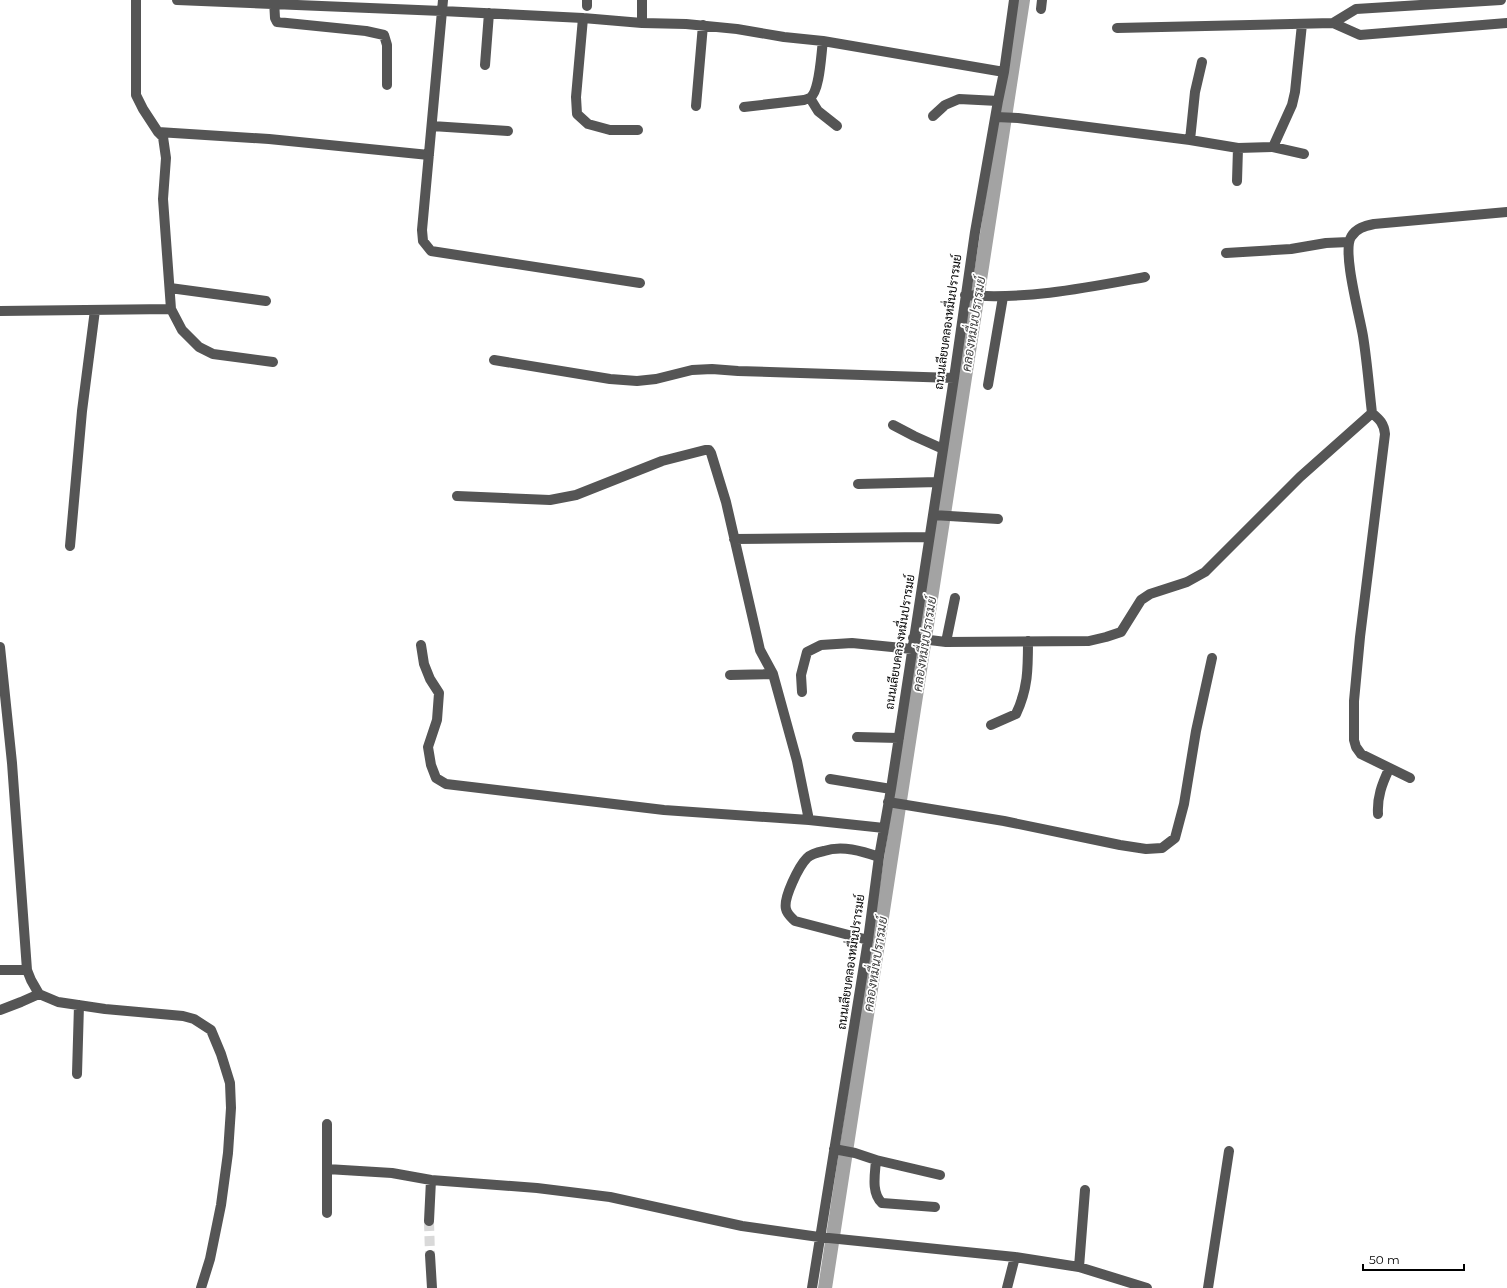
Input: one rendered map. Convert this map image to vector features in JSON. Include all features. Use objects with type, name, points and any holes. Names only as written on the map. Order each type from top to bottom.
[{"type":"street","points":[[136,0],[136,95],[143,109],[163,137],[166,158],[163,199],[171,309],[182,330],[199,347],[213,354],[273,362]]},
{"type":"street","points":[[177,0],[274,2],[583,18],[642,23],[703,25],[823,41],[1004,72]]},
{"type":"street","points":[[443,0],[422,230],[423,241],[431,251],[640,283]]},
{"type":"street","points":[[642,0],[642,23]]},
{"type":"street","name":"ถนนเลียบคลองหมื่นปรารมย์","points":[[812,1288],[824,1237],[839,1150],[879,857],[912,649],[917,639],[929,537],[938,516],[938,482],[954,378],[969,296],[1014,0]]},
{"type":"street","points":[[1333,23],[1356,10],[1501,0]]},
{"type":"street","points":[[274,2],[275,18],[277,22],[366,31],[384,35],[387,45],[386,85]]},
{"type":"street","points":[[485,64],[489,13]]},
{"type":"street","points":[[583,18],[576,97],[577,114],[588,124],[610,130],[638,130]]},
{"type":"street","points":[[1117,28],[1272,23],[1333,23],[1360,34],[1507,23]]},
{"type":"street","points":[[1273,147],[1292,105],[1295,92],[1302,24]]},
{"type":"street","points":[[696,106],[703,25]]},
{"type":"street","points":[[744,107],[810,98],[815,91],[823,41]]},
{"type":"street","points":[[1190,140],[1195,92],[1202,62]]},
{"type":"street","points":[[810,98],[818,111],[837,126]]},
{"type":"street","points":[[933,116],[945,105],[959,99],[998,101]]},
{"type":"street","points":[[996,117],[1018,118],[1190,140],[1238,148],[1273,147],[1304,154]]},
{"type":"street","points":[[432,126],[508,131]]},
{"type":"street","points":[[158,132],[268,139],[429,155]]},
{"type":"street","points":[[1237,181],[1238,148]]},
{"type":"street","points":[[1410,778],[1361,754],[1356,747],[1354,740],[1354,701],[1359,645],[1384,428],[1381,421],[1372,412],[1363,337],[1351,279],[1349,242],[1351,236],[1360,227],[1374,224],[1507,212]]},
{"type":"street","points":[[1226,253],[1291,249],[1326,243],[1349,242]]},
{"type":"street","points":[[969,296],[1016,297],[1068,291],[1145,277]]},
{"type":"street","points":[[170,288],[266,301]]},
{"type":"street","points":[[988,385],[1002,297]]},
{"type":"street","points":[[0,311],[171,309]]},
{"type":"street","points":[[70,546],[82,411],[95,310]]},
{"type":"street","points":[[494,360],[610,378],[637,380],[656,379],[692,370],[712,369],[954,378]]},
{"type":"street","points":[[917,639],[942,642],[1089,641],[1106,638],[1120,632],[1141,600],[1150,594],[1187,582],[1205,572],[1300,476],[1372,412]]},
{"type":"street","points":[[893,425],[943,449]]},
{"type":"street","points":[[457,496],[550,500],[576,495],[662,461],[708,450],[711,453],[726,502],[760,650],[773,674],[797,761],[809,820]]},
{"type":"street","points":[[858,484],[938,482]]},
{"type":"street","points":[[938,516],[998,519]]},
{"type":"street","points":[[734,539],[929,537]]},
{"type":"street","points":[[942,642],[955,598]]},
{"type":"street","points":[[991,725],[1016,714],[1022,701],[1026,688],[1028,641]]},
{"type":"street","points":[[802,692],[801,675],[807,652],[821,645],[852,643],[912,649]]},
{"type":"street","points":[[421,645],[424,664],[430,679],[439,693],[437,720],[428,747],[431,765],[436,778],[446,784],[664,810],[809,820],[884,828]]},
{"type":"street","points":[[0,647],[12,764],[24,970],[31,980],[37,995]]},
{"type":"street","points":[[888,802],[1004,821],[1120,845],[1146,849],[1162,848],[1175,838],[1184,804],[1196,731],[1212,658]]},
{"type":"street","points":[[730,675],[773,674]]},
{"type":"street","points":[[857,737],[898,738]]},
{"type":"street","points":[[1378,814],[1377,802],[1389,769]]},
{"type":"street","points":[[830,779],[891,788]]},
{"type":"street","points":[[868,940],[795,921],[788,914],[785,905],[798,870],[808,857],[825,850],[841,849],[859,850],[879,857]]},
{"type":"street","points":[[0,970],[24,970]]},
{"type":"street","points":[[0,1010],[37,995],[58,1002],[78,1014],[183,1016],[194,1019],[211,1030],[221,1054],[230,1083],[231,1108],[228,1153],[221,1205],[210,1258],[201,1288]]},
{"type":"street","points":[[77,1074],[78,1014]]},
{"type":"street","points":[[327,1124],[327,1213]]},
{"type":"street","points":[[839,1150],[940,1175]]},
{"type":"street","points":[[1208,1288],[1229,1151]]},
{"type":"street","points":[[876,1160],[875,1191],[878,1199],[882,1203],[935,1207]]},
{"type":"street","points":[[327,1169],[392,1173],[431,1180],[537,1188],[610,1197],[742,1226],[824,1237],[1015,1257],[1079,1267],[1145,1288]]},
{"type":"street","points":[[429,1221],[431,1180]]},
{"type":"street","points":[[1079,1267],[1085,1190]]},
{"type":"street","points":[[430,1255],[432,1288]]},
{"type":"street","points":[[1007,1288],[1015,1257]]},
{"type":"waterway","name":"คลองหมื่นปรารมย์","points":[[825,1288],[1023,0]]},
{"type":"tunnel","points":[[429,1221],[430,1255]]}]
